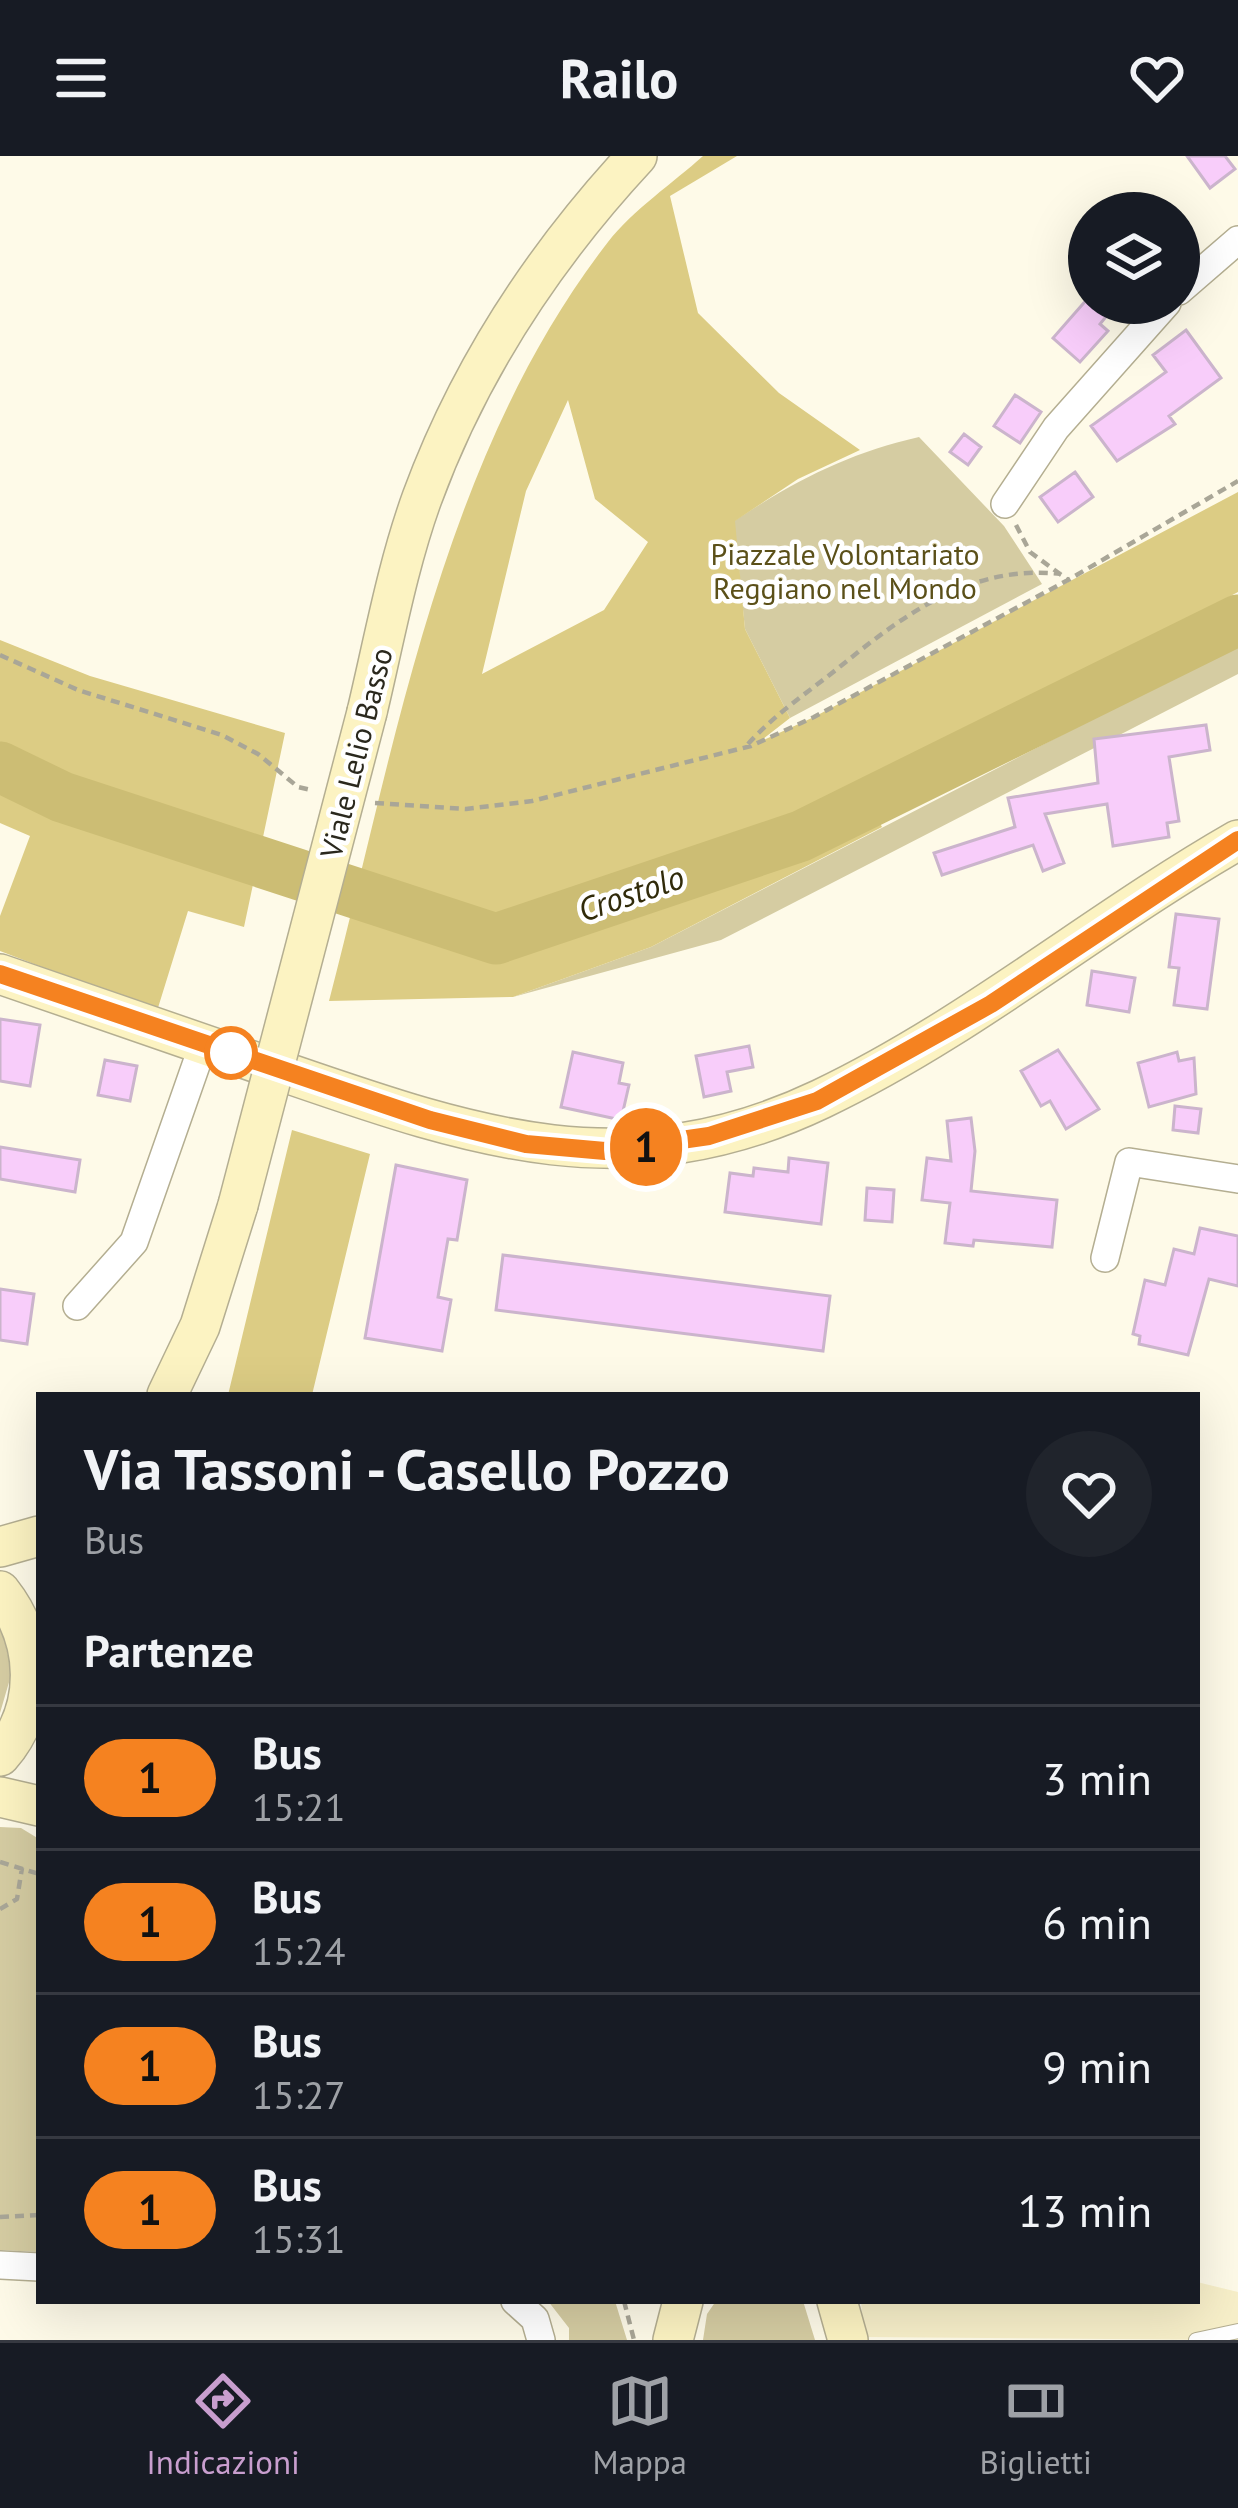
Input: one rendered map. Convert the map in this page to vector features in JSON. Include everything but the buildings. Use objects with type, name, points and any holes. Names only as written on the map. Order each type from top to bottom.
[{"type":"main road","name":"Viale Lelio Basso","points":[[168,1392],[200,1326],[238,1205],[412,529],[464,401],[534,283],[637,156]]},
{"type":"main road","points":[[0,974],[430,1120],[526,1144],[605,1151],[686,1142],[817,1101],[991,1004],[1238,840]]},
{"type":"main road","points":[[0,1547],[36,1537]]},
{"type":"main road","points":[[0,1591],[22,1627],[34,1667],[17,1731],[0,1756]]},
{"type":"main road","points":[[0,1797],[36,1805]]},
{"type":"street","points":[[1200,273],[1238,240]]},
{"type":"street","points":[[1005,504],[1056,428],[1148,324]]},
{"type":"street","points":[[77,1306],[134,1242],[202,1045]]},
{"type":"street","points":[[1105,1258],[1129,1162],[1238,1179]]},
{"type":"street","points":[[0,2265],[36,2267]]},
{"type":"street","points":[[518,2304],[535,2319],[541,2340]]},
{"type":"lane","points":[[1196,2340],[1238,2331]]},
{"type":"path","points":[[397,808],[466,809],[564,796],[744,748],[814,717],[1238,482]]},
{"type":"path","points":[[1005,504],[1030,552],[1068,580]]},
{"type":"path","points":[[744,748],[769,721],[922,606],[966,584],[1027,570],[1060,574]]},
{"type":"path","points":[[0,656],[78,690],[222,735],[258,754],[298,787]]},
{"type":"path","points":[[0,1862],[36,1873]]},
{"type":"path","points":[[0,1910],[17,1899],[22,1868]]},
{"type":"path","points":[[0,2217],[36,2215]]},
{"type":"path","points":[[625,2304],[634,2340]]},
{"type":"shaded area","points":[[703,156],[737,156],[670,196],[698,313],[779,393],[860,450],[798,479],[735,521],[745,629],[790,718],[759,742],[1238,492],[1238,592],[863,791],[882,827],[651,947],[513,997],[329,1001],[431,605],[464,508],[504,415],[551,326],[608,242]],"holes":[[[568,400],[595,499],[648,542],[604,610],[482,674],[526,491]]]},
{"type":"shaded area","points":[[0,640],[90,676],[285,733],[244,927],[188,911],[157,1011],[0,951],[0,916],[30,836],[0,823]]},
{"type":"shaded area","points":[[292,1130],[370,1154],[313,1392],[229,1392]]},
{"type":"shaded area","points":[[1200,2283],[1238,2292],[1238,2340],[864,2337],[861,2304],[1200,2304]]},
{"type":"green space","name":"Piazzale Volontariato Reggiano nel Mondo","points":[[919,437],[1004,526],[1042,584],[790,718],[745,629],[734,521],[823,470]]},
{"type":"green space","points":[[1238,644],[1238,674],[721,940],[513,997],[651,947]]},
{"type":"green space","points":[[0,1622],[12,1672],[0,1713]]},
{"type":"green space","points":[[0,1827],[21,1828],[36,1837],[36,2252],[0,2250]]},
{"type":"green space","points":[[550,2304],[616,2304],[627,2340],[569,2340],[569,2328]]},
{"type":"green space","points":[[714,2304],[804,2304],[815,2340],[703,2340],[707,2314]]},
{"type":"waterway","name":"Crostolo","points":[[0,767],[62,797],[496,939],[801,836],[1238,620]]},
{"type":"bus line","name":"1","points":[[0,974],[430,1120],[526,1144],[605,1151],[686,1142],[733,1131],[817,1101],[991,1004],[1238,840]]}]
